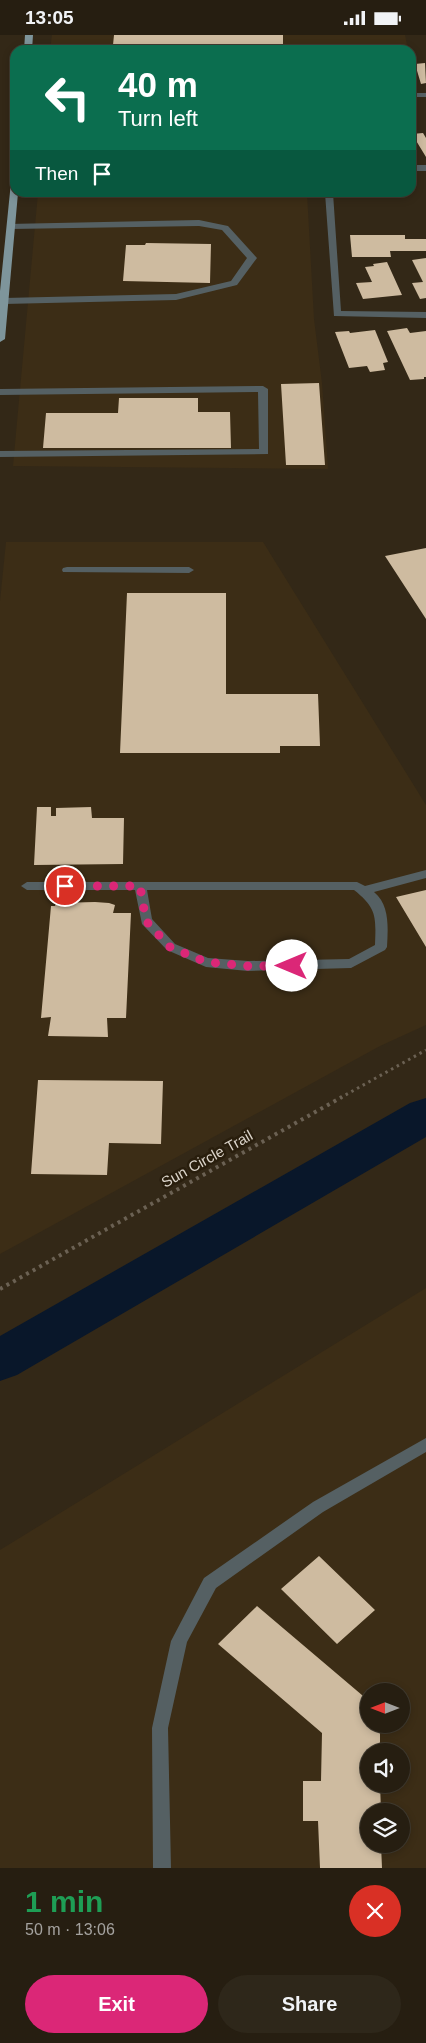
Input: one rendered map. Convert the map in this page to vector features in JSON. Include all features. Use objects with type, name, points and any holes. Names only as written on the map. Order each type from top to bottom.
[{"type":"main road","points":[[0,339],[14,197]]},
{"type":"lane","points":[[329,197],[337,314],[426,315]]},
{"type":"lane","points":[[4,301],[176,297],[234,283],[252,258],[226,228],[199,223],[11,226]]},
{"type":"lane","points":[[0,392],[263,389],[264,452],[0,454]]},
{"type":"lane","points":[[68,570],[189,571]]},
{"type":"lane","points":[[363,891],[426,873]]},
{"type":"lane","points":[[27,886],[140,886],[357,886],[375,900],[382,921],[381,947],[351,963],[248,966],[206,962],[170,947],[146,921],[140,886]]},
{"type":"lane","points":[[162,1868],[160,1728],[179,1641],[210,1583],[318,1507],[426,1444]]},
{"type":"path","name":"Sun Circle Trail","points":[[0,1289],[426,1050]]},
{"type":"shaded area","points":[[52,35],[405,35],[407,45],[51,45]]},
{"type":"shaded area","points":[[38,197],[307,197],[314,319],[322,383],[328,469],[13,466]]},
{"type":"shaded area","points":[[6,542],[263,542],[426,805],[426,1025],[380,1046],[0,1254],[0,601]]},
{"type":"shaded area","points":[[426,1288],[426,1868],[0,1868],[0,1550]]},
{"type":"building","points":[[114,35],[283,35],[283,45],[113,45]]},
{"type":"building","points":[[425,63],[426,83],[421,84],[416,64]]},
{"type":"building","points":[[423,133],[426,138],[426,157],[416,141],[416,134]]},
{"type":"building","points":[[350,235],[405,235],[405,239],[426,239],[426,251],[390,251],[391,257],[352,257]]},
{"type":"building","points":[[146,243],[211,244],[210,283],[123,281],[126,245],[145,245]]},
{"type":"building","points":[[426,258],[426,298],[420,299],[412,283],[423,282],[412,260]]},
{"type":"building","points":[[387,262],[402,295],[363,299],[356,283],[372,282],[365,267]]},
{"type":"building","points":[[407,328],[410,333],[426,331],[426,377],[424,379],[410,380],[387,331]]},
{"type":"building","points":[[375,330],[388,362],[383,363],[385,370],[370,372],[367,366],[349,368],[335,332],[349,331],[350,333]]},
{"type":"building","points":[[319,383],[325,465],[286,465],[281,384]]},
{"type":"building","points":[[119,398],[198,398],[198,412],[230,412],[231,448],[43,448],[46,413],[118,413]]},
{"type":"building","points":[[426,548],[426,619],[385,556]]},
{"type":"building","points":[[127,593],[226,593],[226,694],[318,694],[320,746],[280,746],[280,753],[120,753]]},
{"type":"building","points":[[37,807],[51,807],[51,816],[56,816],[56,808],[91,807],[92,818],[124,818],[123,864],[34,865]]},
{"type":"building","points":[[426,890],[426,947],[396,897]]},
{"type":"building","points":[[95,902],[115,905],[113,913],[131,913],[126,1018],[107,1018],[108,1037],[48,1036],[51,1017],[41,1018],[51,906],[55,906],[56,903]]},
{"type":"building","points":[[38,1080],[163,1081],[161,1144],[109,1143],[107,1175],[31,1174]]},
{"type":"building","points":[[319,1556],[375,1610],[337,1644],[281,1589]]},
{"type":"building","points":[[257,1606],[360,1693],[360,1733],[380,1733],[380,1743],[360,1743],[360,1793],[380,1793],[381,1803],[360,1803],[360,1853],[381,1853],[382,1868],[320,1868],[318,1821],[303,1821],[303,1781],[321,1781],[322,1733],[218,1644]]},
{"type":"waterway","points":[[0,1360],[426,1115]]},
{"type":"route","points":[[65,886],[140,886],[146,921],[170,947],[206,962],[248,966],[292,966]]}]
